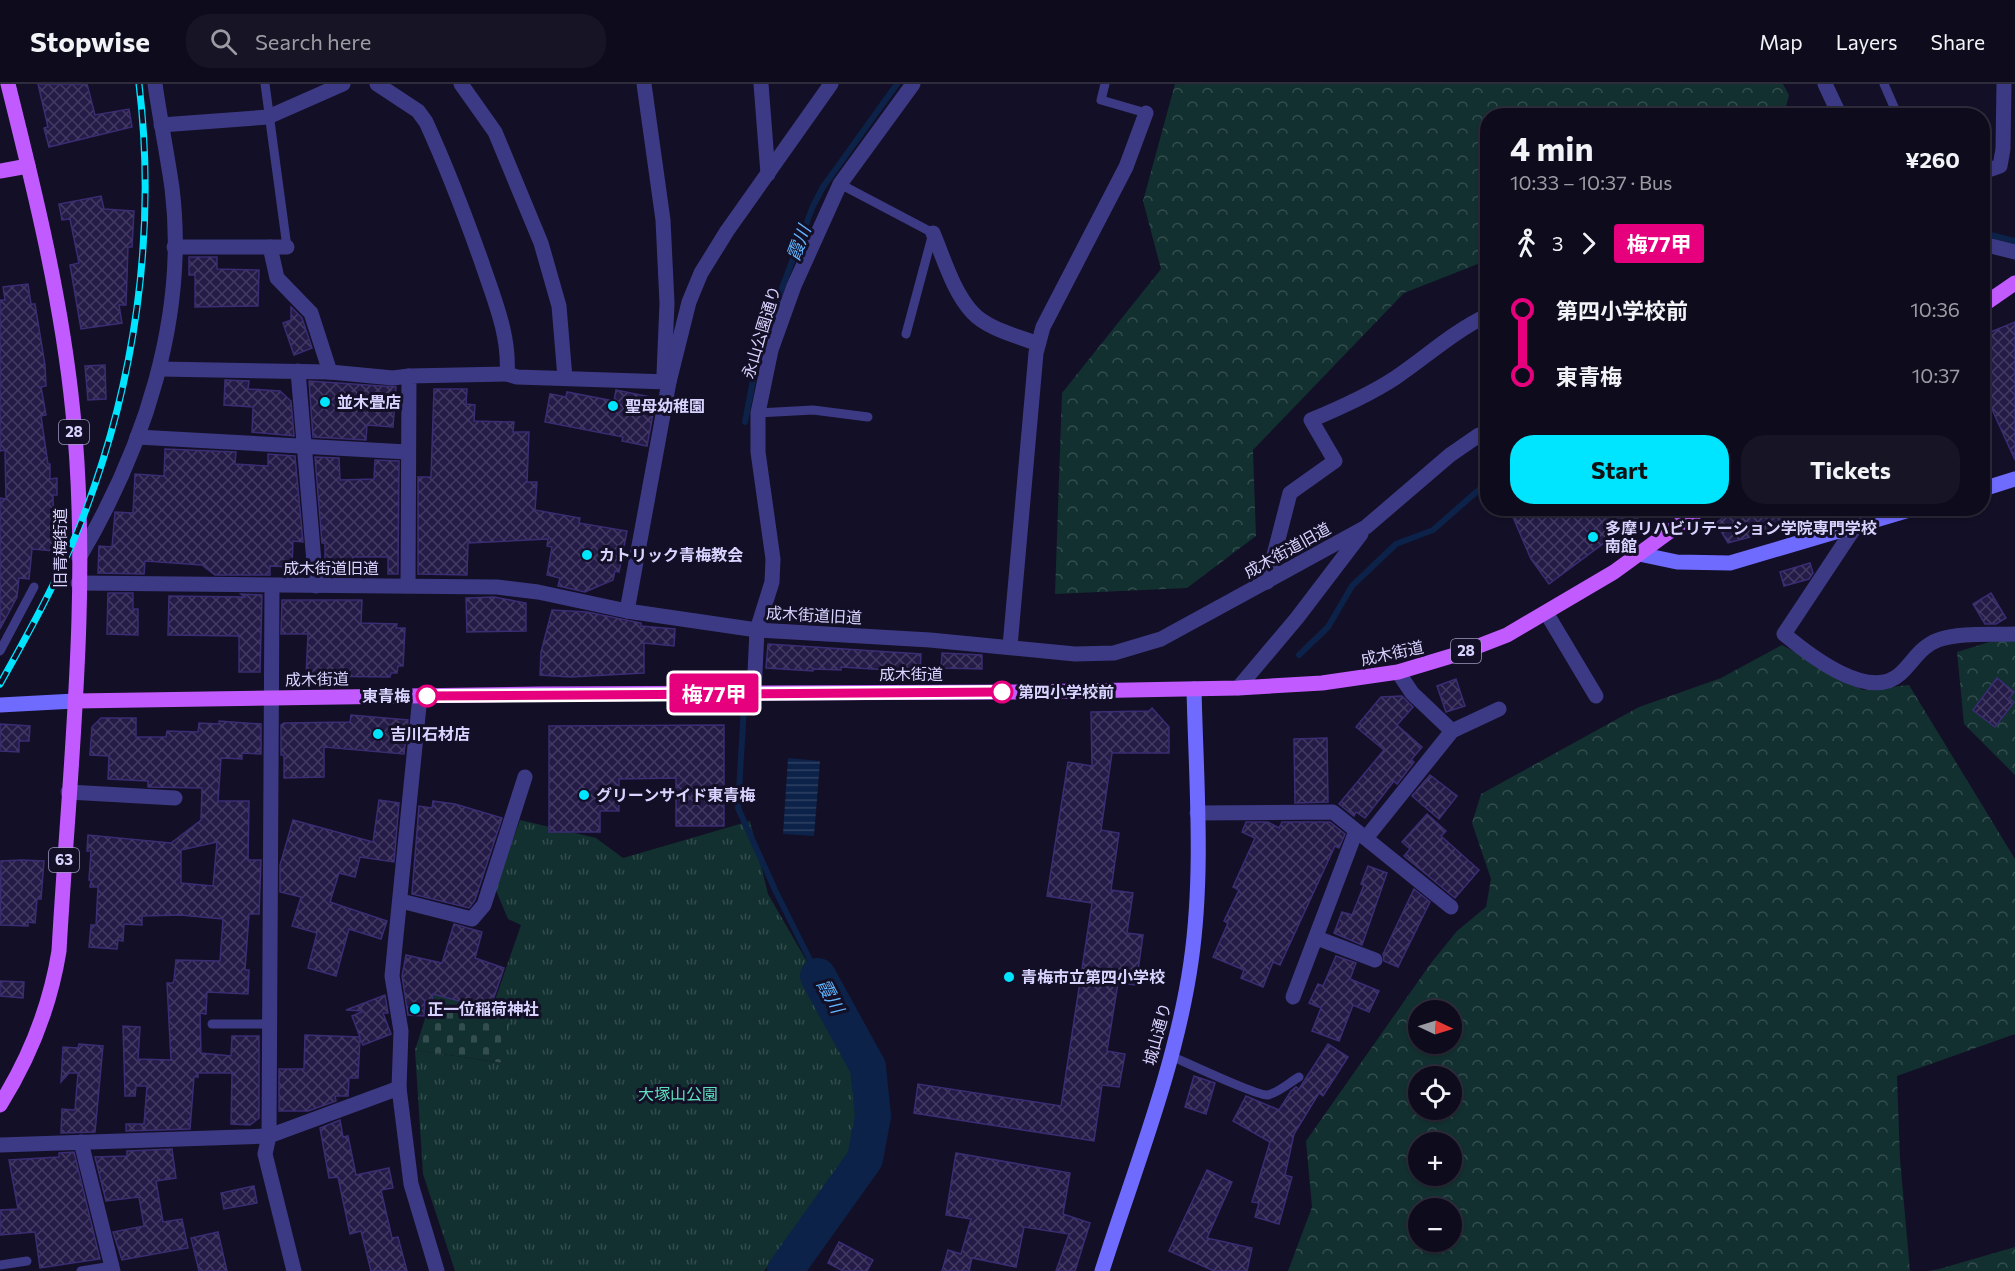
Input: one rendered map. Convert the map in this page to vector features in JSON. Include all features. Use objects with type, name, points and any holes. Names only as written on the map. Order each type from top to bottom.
[{"type":"main road","name":"旧青梅街道","points":[[0,1105],[27,1057],[44,1017],[59,951],[75,701],[79,558],[76,453],[69,378],[49,258],[8,84]]},
{"type":"main road","points":[[0,171],[28,166]]},
{"type":"main road","points":[[1990,300],[2015,283]]},
{"type":"main road","name":"成木街道","points":[[75,701],[1194,689],[1322,683],[1398,672],[1491,642],[1547,614],[1639,554],[1691,516]]},
{"type":"street","points":[[79,558],[97,528],[137,437],[160,369],[171,289],[174,247],[172,189],[155,84]]},
{"type":"street","points":[[161,125],[268,117],[343,84]]},
{"type":"street","points":[[377,84],[418,111],[426,122],[448,170],[506,338],[507,374]]},
{"type":"street","points":[[461,84],[495,132],[542,243],[559,306],[565,378]]},
{"type":"street","points":[[644,84],[664,239],[667,382]]},
{"type":"street","points":[[761,84],[768,174]]},
{"type":"street","points":[[627,611],[667,382],[689,302],[701,273],[831,84]]},
{"type":"street","name":"永山公園通り","points":[[754,693],[757,630],[772,582],[773,559],[758,452],[758,413],[775,340],[794,286],[840,184],[913,84]]},
{"type":"street","points":[[1825,84],[1836,108]]},
{"type":"street","points":[[1990,170],[2000,166],[2003,149],[2004,84]]},
{"type":"street","points":[[1010,646],[1038,344],[1043,327],[1126,167],[1146,113]]},
{"type":"street","points":[[933,233],[954,283],[973,313],[1001,330],[1038,344]]},
{"type":"street","points":[[1990,246],[2015,252]]},
{"type":"street","points":[[174,247],[287,247]]},
{"type":"street","points":[[270,247],[277,278],[311,313],[330,372]]},
{"type":"street","points":[[1267,582],[1290,493],[1335,461],[1311,420],[1352,402],[1394,378],[1469,324],[1480,319]]},
{"type":"street","points":[[160,369],[330,372],[393,378],[507,374],[667,382]]},
{"type":"street","points":[[298,371],[316,586]]},
{"type":"street","points":[[408,586],[409,376]]},
{"type":"street","name":"成木街道旧道","points":[[78,583],[497,587],[538,592],[627,611],[757,630],[1010,646],[1075,654],[1114,653],[1161,639],[1366,527],[1450,455],[1480,435]]},
{"type":"street","points":[[137,437],[407,452]]},
{"type":"street","points":[[1990,487],[2015,479]]},
{"type":"street","points":[[1639,554],[1677,562],[1730,563],[1890,516]]},
{"type":"street","points":[[1238,688],[1297,618],[1366,527]]},
{"type":"street","points":[[1855,527],[1784,634],[1800,648],[1843,675],[1878,684],[1899,675],[1919,652],[1937,640],[2015,634]]},
{"type":"street","points":[[272,586],[269,1136],[266,1154],[294,1271]]},
{"type":"street","points":[[1547,614],[1596,696]]},
{"type":"street","points":[[1398,672],[1412,693],[1452,731]]},
{"type":"street","name":"城山通り","points":[[1102,1271],[1171,1056],[1191,961],[1196,901],[1197,813],[1194,689]]},
{"type":"street","points":[[420,696],[392,976],[401,1031],[399,1088],[411,1184],[437,1271]]},
{"type":"street","points":[[0,705],[75,701]]},
{"type":"street","points":[[1293,997],[1361,834],[1452,731],[1499,709]]},
{"type":"street","points":[[400,901],[472,919],[484,905],[525,777]]},
{"type":"street","points":[[68,792],[175,798]]},
{"type":"street","points":[[1197,813],[1333,812],[1451,908]]},
{"type":"street","points":[[1317,938],[1375,960]]},
{"type":"street","points":[[0,1145],[269,1136],[399,1088]]},
{"type":"street","points":[[81,1142],[112,1269]]},
{"type":"lane","points":[[265,84],[287,247]]},
{"type":"lane","points":[[1105,84],[1101,100],[1146,113]]},
{"type":"lane","points":[[1884,84],[1894,108]]},
{"type":"lane","points":[[840,184],[933,233],[906,334]]},
{"type":"lane","points":[[758,413],[813,410],[868,417]]},
{"type":"lane","points":[[0,651],[34,587]]},
{"type":"lane","points":[[212,1024],[270,1024]]},
{"type":"lane","points":[[1171,1056],[1216,1074],[1258,1095],[1270,1095],[1299,1077]]},
{"type":"lane","points":[[0,1265],[27,1261]]},
{"type":"lane","points":[[81,1271],[112,1269]]},
{"type":"green space","points":[[1175,84],[1783,84],[1789,95],[1786,108],[1480,108],[1480,263],[1404,293],[1253,450],[1256,536],[1187,588],[1055,594],[1062,393],[1161,269],[1143,201]]},
{"type":"green space","points":[[2015,634],[2015,775],[1964,724],[1957,652]]},
{"type":"green space","points":[[1782,645],[1863,690],[1909,685],[2015,859],[2015,1034],[1897,1076],[1900,1159],[1910,1271],[1288,1271],[1312,1207],[1306,1141],[1431,963],[1457,931],[1486,907],[1491,879],[1472,823],[1481,794],[1639,707],[1721,678]]},
{"type":"green space","name":"大塚山公園","points":[[520,820],[596,838],[623,858],[750,821],[768,894],[873,1076],[873,1116],[861,1158],[764,1271],[455,1271],[423,1174],[415,1050],[502,1063],[512,1006],[494,1003],[521,925],[508,919],[495,888]]},
{"type":"green space","points":[[434,991],[512,1006],[503,1063],[415,1050]]},
{"type":"green space","points":[[2015,1247],[2015,1271],[1928,1271],[1939,1269]]},
{"type":"water","points":[[788,758],[820,761],[814,836],[783,834]]},
{"type":"building","points":[[38,84],[87,84],[95,115],[129,109],[132,127],[49,147],[44,128],[48,127]]},
{"type":"building","points":[[101,196],[104,209],[134,211],[132,247],[128,247],[126,305],[119,305],[122,323],[81,329],[70,265],[79,263],[70,219],[62,220],[59,204]]},
{"type":"building","points":[[189,257],[217,257],[217,269],[259,270],[258,306],[195,307],[195,275],[189,275]]},
{"type":"building","points":[[28,284],[31,304],[35,304],[45,365],[46,386],[41,387],[46,415],[41,416],[48,464],[50,464],[50,479],[57,478],[57,495],[53,495],[54,551],[32,549],[29,579],[19,578],[17,597],[0,629],[0,498],[6,499],[5,450],[0,451],[0,300],[5,300],[3,287]]},
{"type":"building","points":[[291,307],[302,318],[312,348],[294,355],[283,323],[291,320]]},
{"type":"building","points":[[2015,322],[2015,460],[1990,408],[1990,332]]},
{"type":"building","points":[[105,365],[106,399],[88,400],[85,366]]},
{"type":"building","points":[[225,380],[249,381],[248,389],[280,391],[291,401],[294,436],[252,432],[253,407],[224,405]]},
{"type":"building","points":[[309,381],[396,387],[393,427],[367,425],[366,440],[313,437]]},
{"type":"building","points":[[434,389],[467,389],[466,404],[475,405],[474,421],[514,422],[513,432],[529,432],[527,482],[537,482],[535,510],[580,518],[579,523],[627,531],[619,572],[615,571],[613,580],[585,592],[558,586],[560,578],[547,575],[552,547],[547,546],[548,539],[468,543],[467,575],[418,574],[418,477],[431,477]]},
{"type":"building","points":[[616,390],[656,398],[647,446],[622,441],[623,437],[545,422],[550,394],[566,397],[567,392],[614,401]]},
{"type":"building","points":[[165,449],[236,452],[235,464],[268,466],[268,454],[295,456],[303,542],[293,541],[292,567],[270,566],[270,575],[215,575],[202,565],[145,561],[144,574],[98,573],[99,546],[112,547],[115,512],[133,513],[135,474],[164,476]]},
{"type":"building","points":[[315,457],[339,458],[340,480],[374,479],[375,460],[399,461],[398,574],[388,574],[388,557],[353,557],[353,576],[325,574],[325,543],[322,543]]},
{"type":"building","points":[[1512,516],[1640,516],[1549,584],[1531,559]]},
{"type":"building","points":[[1725,516],[1810,516],[1799,524],[1728,543],[1716,523]]},
{"type":"building","points":[[1810,563],[1813,573],[1809,579],[1784,586],[1780,572]]},
{"type":"building","points":[[108,593],[133,593],[133,609],[138,609],[138,635],[107,634]]},
{"type":"building","points":[[1991,593],[2006,618],[1996,624],[1985,624],[1973,604]]},
{"type":"building","points":[[241,594],[262,595],[260,672],[239,672],[239,636],[168,635],[169,596],[245,597]]},
{"type":"building","points":[[494,597],[526,603],[526,631],[467,632],[466,598]]},
{"type":"building","points":[[282,600],[362,600],[361,623],[397,624],[396,628],[405,628],[403,666],[398,666],[397,673],[391,673],[390,677],[306,676],[308,634],[281,634]]},
{"type":"building","points":[[552,610],[587,612],[641,623],[641,626],[675,629],[674,646],[644,643],[644,673],[571,677],[540,675],[541,652]]},
{"type":"building","points":[[768,644],[921,654],[920,672],[841,667],[841,670],[813,669],[813,671],[766,668]]},
{"type":"building","points":[[942,653],[982,655],[982,669],[941,668]]},
{"type":"building","points":[[1997,678],[2014,692],[2009,698],[2014,702],[1995,727],[1973,710]]},
{"type":"building","points":[[1456,679],[1465,706],[1446,712],[1437,686]]},
{"type":"building","points":[[1402,696],[1413,707],[1397,725],[1422,747],[1411,760],[1414,762],[1397,784],[1394,781],[1365,818],[1356,812],[1354,816],[1339,804],[1384,750],[1356,727],[1381,697]]},
{"type":"building","points":[[1152,708],[1169,727],[1169,753],[1112,753],[1101,830],[1119,833],[1111,890],[1133,893],[1127,933],[1143,935],[1136,985],[1118,983],[1107,1051],[1125,1054],[1119,1087],[1102,1085],[1094,1141],[914,1113],[918,1084],[1061,1106],[1092,903],[1047,896],[1068,762],[1092,766],[1091,712],[1149,711]]},
{"type":"building","points":[[351,715],[408,720],[404,754],[324,747],[324,777],[284,778],[281,725],[284,723],[350,722]]},
{"type":"building","points":[[101,718],[136,718],[136,737],[166,737],[167,731],[198,732],[199,723],[219,724],[219,721],[261,724],[261,754],[242,753],[242,759],[221,758],[218,801],[249,801],[248,860],[261,860],[259,914],[249,914],[245,970],[249,970],[248,994],[207,992],[206,1014],[200,1013],[201,1053],[231,1056],[232,1036],[259,1036],[259,1118],[250,1125],[231,1124],[232,1073],[198,1073],[198,1077],[194,1077],[190,1129],[126,1131],[126,1124],[144,1124],[147,1086],[136,1086],[135,1096],[125,1096],[123,1026],[140,1027],[138,1059],[171,1060],[167,983],[173,983],[176,960],[220,961],[223,919],[180,915],[142,916],[142,925],[124,924],[123,941],[118,940],[117,949],[89,947],[91,925],[96,925],[98,887],[90,887],[91,851],[87,851],[88,835],[171,843],[201,820],[202,788],[148,787],[148,781],[108,779],[109,756],[90,755],[92,727]],"holes":[[[217,842],[213,886],[181,883],[181,850]]]},
{"type":"building","points":[[0,724],[30,726],[29,741],[19,741],[19,752],[0,751]]},
{"type":"building","name":"グリーンサイド東青梅","points":[[724,725],[724,826],[676,826],[676,778],[619,779],[619,811],[600,811],[600,832],[549,832],[549,726]]},
{"type":"building","points":[[1327,738],[1328,802],[1295,803],[1294,739]]},
{"type":"building","points":[[1430,775],[1457,796],[1439,819],[1412,796]]},
{"type":"building","points":[[379,800],[399,803],[394,862],[360,857],[355,877],[339,873],[330,902],[387,921],[381,939],[349,929],[336,976],[308,968],[317,933],[292,926],[301,897],[280,892],[280,865],[293,820],[373,842]]},
{"type":"building","points":[[433,801],[455,804],[502,818],[475,900],[469,908],[412,894],[419,806],[432,808]]},
{"type":"building","points":[[1427,814],[1446,831],[1441,836],[1479,870],[1455,898],[1404,856],[1410,849],[1402,842]]},
{"type":"building","points":[[1246,822],[1268,822],[1279,828],[1282,822],[1330,822],[1345,834],[1339,848],[1335,846],[1280,965],[1273,962],[1263,987],[1241,978],[1244,970],[1213,957],[1228,923],[1224,921],[1239,890],[1233,887],[1255,838],[1242,832]]},
{"type":"building","points":[[1,861],[44,861],[41,899],[37,899],[35,923],[28,922],[28,926],[0,925]]},
{"type":"building","points":[[1368,866],[1387,873],[1362,945],[1334,933],[1342,912],[1352,915],[1364,885],[1361,884]]},
{"type":"building","points":[[1414,889],[1430,902],[1398,967],[1384,961],[1383,954]]},
{"type":"building","points":[[454,924],[482,932],[475,958],[504,968],[490,1009],[433,994],[432,1001],[425,1000],[424,1016],[408,1015],[402,976],[406,955],[442,963]]},
{"type":"building","points":[[1336,956],[1356,963],[1350,979],[1379,991],[1369,1012],[1353,1005],[1339,1041],[1312,1031],[1321,1008],[1309,1003],[1318,984],[1323,986]]},
{"type":"building","points":[[0,981],[24,982],[23,998],[0,996]]},
{"type":"building","points":[[385,995],[388,1013],[383,1013],[391,1034],[363,1045],[360,1039],[358,1078],[349,1078],[348,1096],[335,1096],[336,1101],[308,1111],[279,1111],[279,1069],[304,1069],[305,1035],[360,1037],[352,1016],[364,1011],[346,1010]]},
{"type":"building","points":[[79,1044],[103,1046],[95,1132],[61,1133],[62,1109],[75,1110],[78,1073],[69,1073],[61,1082],[63,1047],[78,1048]]},
{"type":"building","points":[[1328,1044],[1348,1057],[1323,1096],[1319,1093],[1294,1134],[1285,1175],[1292,1177],[1279,1224],[1255,1217],[1259,1203],[1252,1202],[1270,1142],[1233,1121],[1246,1096],[1279,1110],[1291,1091],[1296,1087],[1299,1089]]},
{"type":"building","points":[[1194,1076],[1215,1083],[1206,1114],[1185,1107]]},
{"type":"building","points":[[340,1120],[343,1137],[348,1136],[356,1175],[389,1168],[393,1188],[381,1190],[392,1238],[398,1237],[407,1271],[371,1271],[361,1231],[350,1234],[338,1177],[329,1178],[320,1128]]},
{"type":"building","points":[[172,1149],[176,1178],[156,1181],[163,1222],[182,1219],[188,1248],[122,1260],[113,1232],[144,1226],[139,1197],[106,1201],[95,1157],[127,1156],[127,1151]]},
{"type":"building","points":[[74,1152],[100,1259],[40,1268],[35,1232],[0,1235],[0,1210],[18,1209],[9,1160],[59,1157],[59,1153]]},
{"type":"building","points":[[956,1153],[1070,1173],[1063,1214],[1090,1223],[1075,1271],[1056,1271],[1069,1234],[1024,1227],[1016,1267],[972,1258],[969,1271],[942,1271],[948,1250],[961,1254],[971,1219],[946,1215]]},
{"type":"building","points":[[1207,1170],[1232,1182],[1207,1238],[1252,1248],[1247,1271],[1214,1271],[1169,1251]]},
{"type":"building","points":[[254,1186],[257,1203],[224,1209],[221,1193]]},
{"type":"building","points":[[218,1232],[227,1271],[199,1271],[191,1238]]},
{"type":"building","points":[[839,1242],[873,1260],[867,1271],[843,1271],[828,1263]]},
{"type":"waterway","name":"霞川","points":[[745,422],[759,349],[813,206],[823,187],[897,84]]},
{"type":"waterway","points":[[1990,235],[2015,241]]},
{"type":"waterway","points":[[1299,655],[1328,627],[1352,586],[1396,544],[1433,530],[1480,489]]},
{"type":"waterway","name":"霞川","points":[[744,706],[738,808],[776,892],[818,976]]},
{"type":"waterway","name":"霞川","points":[[785,1271],[865,1159],[873,1116],[868,1067],[818,976]]},
{"type":"railway","points":[[0,684],[43,606],[80,525],[99,472],[128,364],[143,252],[144,140],[139,84]]},
{"type":"bus line","name":"梅77甲","points":[[427,696],[1002,692]]},
{"type":"place","name":"並木畳店","points":[[325,402]]},
{"type":"place","name":"聖母幼稚園","points":[[613,406]]},
{"type":"place","name":"多摩リハビリテーション学院専門学校 南館","points":[[1593,537]]},
{"type":"place","name":"カトリック青梅教会","points":[[587,555]]},
{"type":"place","name":"第四小学校前","points":[[1002,692]]},
{"type":"place","name":"東青梅","points":[[427,696]]},
{"type":"place","name":"吉川石材店","points":[[378,734]]},
{"type":"place","name":"グリーンサイド東青梅","points":[[584,795]]},
{"type":"place","name":"青梅市立第四小学校","points":[[1009,977]]},
{"type":"place","name":"正一位稲荷神社","points":[[415,1009]]}]
